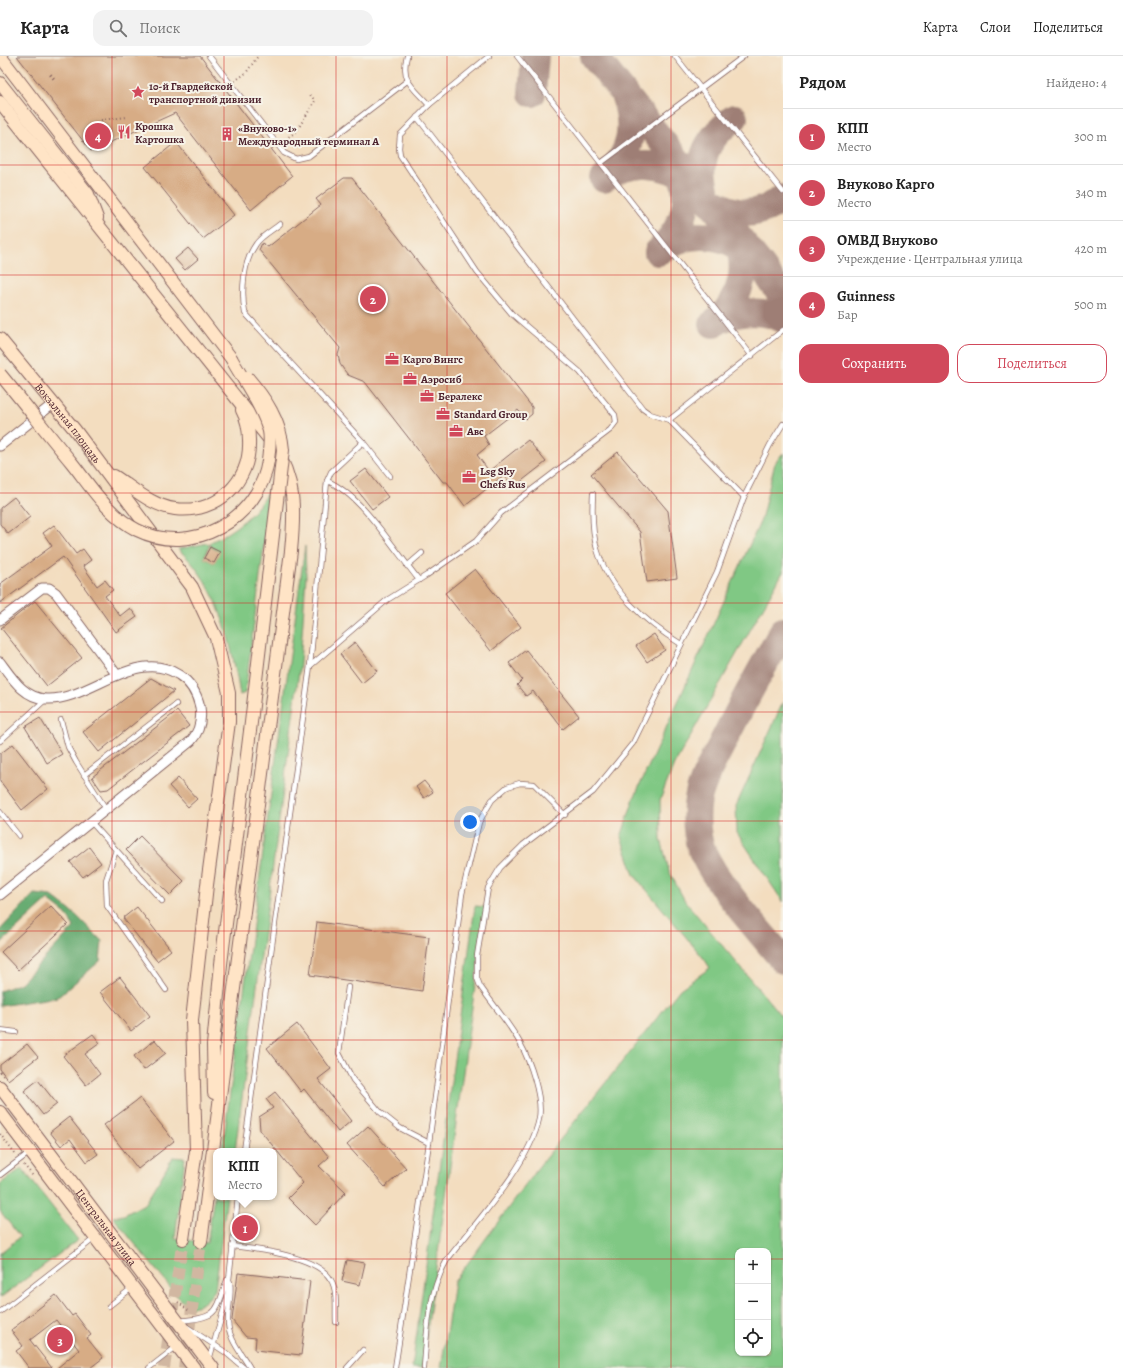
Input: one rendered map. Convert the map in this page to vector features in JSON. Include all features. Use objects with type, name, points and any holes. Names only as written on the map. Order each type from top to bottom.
[{"type":"main road","points":[[0,56],[231,358],[267,402],[278,425],[283,450],[221,964],[213,1044],[215,1136]]},
{"type":"main road","points":[[0,83],[88,194],[102,230]]},
{"type":"main road","points":[[0,102],[226,384],[281,457],[292,489],[294,506],[291,551],[213,1148]]},
{"type":"main road","name":"Вокзальная площадь","points":[[0,339],[134,507],[197,595],[216,638],[229,693],[229,722],[195,988],[192,1042],[196,1151],[183,1240]]},
{"type":"main road","points":[[0,374],[116,517],[147,534],[160,538],[175,539],[204,535],[229,523],[250,503],[264,479],[269,453],[269,431],[231,358]]},
{"type":"main road","points":[[106,471],[152,502],[167,507],[195,509],[219,500],[240,479],[247,465],[250,450],[249,432],[245,416],[226,384]]},
{"type":"main road","name":"Центральная улица","points":[[0,1087],[177,1321],[209,1366]]},
{"type":"main road","name":"Центральная улица","points":[[0,1112],[25,1156],[95,1238],[194,1368]]},
{"type":"main road","points":[[201,1242],[213,1151]]},
{"type":"street","points":[[0,446],[53,404]]},
{"type":"street","points":[[0,620],[42,588],[48,588],[56,593],[116,675]]},
{"type":"street","points":[[0,662],[21,689],[34,697],[46,699],[61,698],[126,672],[150,668],[173,671],[186,680],[196,695],[201,720],[197,734],[191,741],[0,895]]},
{"type":"lane","points":[[209,56],[284,153],[296,159],[309,156],[407,81]]},
{"type":"lane","points":[[408,56],[405,70],[407,81],[429,105]]},
{"type":"lane","points":[[310,666],[382,604],[476,540],[501,513],[610,430],[616,422],[615,415],[580,372],[512,314],[477,272],[400,155],[400,135],[429,105],[489,56]]},
{"type":"lane","points":[[517,56],[752,356]]},
{"type":"lane","points":[[675,56],[783,192]]},
{"type":"lane","points":[[601,163],[744,56]]},
{"type":"lane","points":[[417,117],[643,409],[650,414],[669,420],[744,497]]},
{"type":"lane","points":[[280,224],[256,243],[251,253],[244,281],[245,313],[363,442],[390,476]]},
{"type":"lane","points":[[669,420],[783,330]]},
{"type":"lane","points":[[424,1368],[434,1288],[440,1272],[447,1260],[514,1171],[531,1144],[539,1118],[539,1105],[533,1074],[520,1044],[480,986],[477,978],[478,942],[488,888],[500,868],[523,845],[593,792],[633,743],[717,572],[744,497],[770,445],[783,424]]},
{"type":"lane","points":[[244,1148],[310,666],[327,480],[331,472],[363,442]]},
{"type":"lane","points":[[327,480],[340,488],[359,504],[419,580]]},
{"type":"lane","points":[[593,494],[594,527],[597,550],[608,572],[645,619],[681,644]]},
{"type":"lane","points":[[407,566],[422,553]]},
{"type":"lane","points":[[0,741],[46,699]]},
{"type":"lane","points":[[84,775],[176,704]]},
{"type":"lane","points":[[61,720],[68,747],[106,809]]},
{"type":"lane","points":[[395,1368],[429,1143],[462,894],[479,822],[492,800],[507,787],[520,783],[534,784],[565,814]]},
{"type":"lane","points":[[0,812],[19,836]]},
{"type":"lane","points":[[91,822],[162,901]]},
{"type":"lane","points":[[116,850],[106,880],[108,906],[166,990]]},
{"type":"lane","points":[[348,987],[339,1052],[353,1080],[380,1112],[400,1128],[429,1143]]},
{"type":"lane","points":[[0,1030],[16,1032]]},
{"type":"lane","points":[[0,1175],[25,1156]]},
{"type":"lane","points":[[209,1366],[227,1298],[238,1200]]},
{"type":"lane","points":[[0,1312],[95,1238]]},
{"type":"lane","points":[[232,1246],[298,1259],[319,1268],[332,1280],[336,1322]]},
{"type":"lane","points":[[177,1321],[205,1318],[212,1314],[218,1307],[229,1272]]},
{"type":"lane","points":[[229,1272],[232,1291],[228,1321],[229,1331],[250,1368]]},
{"type":"lane","points":[[109,1306],[132,1287]]},
{"type":"lane","points":[[177,1321],[215,1344],[244,1368]]},
{"type":"lane","points":[[149,1368],[177,1346]]},
{"type":"lane","points":[[347,1368],[363,1350]]},
{"type":"path","points":[[225,88],[246,73],[258,56]]},
{"type":"path","points":[[51,75],[55,79]]},
{"type":"path","points":[[272,148],[296,132],[315,101],[309,93]]},
{"type":"path","points":[[101,120],[127,117]]},
{"type":"path","points":[[0,1134],[25,1156]]},
{"type":"green space","points":[[783,453],[783,572],[674,765],[660,800],[661,839],[669,871],[685,901],[783,1018],[783,1368],[441,1368],[454,1282],[536,1170],[680,989],[710,968],[634,875],[621,837],[634,798],[761,520],[775,463]]},
{"type":"green space","points":[[269,489],[271,492],[245,693],[240,695],[228,635],[214,597],[192,564],[178,549],[208,543],[209,547],[204,558],[214,563],[219,552],[211,547],[209,543],[228,533],[244,521],[258,507]]},
{"type":"green space","points":[[305,546],[306,576],[300,664],[235,1148],[222,1148]]},
{"type":"green space","points":[[783,702],[783,902],[737,833],[736,806]]},
{"type":"green space","points":[[34,894],[52,896],[77,916],[102,941],[100,961],[58,997],[0,1006],[0,991],[21,983],[74,927],[66,914],[48,900],[0,944],[0,930]]},
{"type":"green space","points":[[475,906],[486,907],[422,1368],[412,1368]]},
{"type":"green space","points":[[173,1157],[185,1158],[175,1238],[207,1243],[213,1200],[227,1200],[215,1290],[210,1297],[197,1306],[189,1307],[178,1297],[113,1217],[124,1215],[146,1203]]},
{"type":"green space","points":[[22,1168],[78,1240],[0,1298],[0,1253],[20,1237],[0,1211],[0,1184]]},
{"type":"building","name":"«Внуково-1» Международный терминал А","points":[[17,56],[200,56],[292,176],[251,210],[175,113],[91,151]]},
{"type":"building","points":[[176,142],[234,215],[203,239],[145,167]]},
{"type":"building","points":[[344,178],[352,178],[532,407],[532,414],[526,419],[518,410],[484,436],[489,445],[477,455],[489,471],[528,440],[546,462],[514,487],[504,475],[465,506],[447,482],[443,482],[365,382],[348,375],[340,364],[338,355],[340,348],[259,250],[262,243],[268,247],[321,205],[316,199]]},
{"type":"building","points":[[188,248],[198,259],[185,270],[175,259]]},
{"type":"building","points":[[618,452],[668,511],[677,578],[647,582],[640,532],[591,474]]},
{"type":"building","points":[[366,469],[388,497],[372,509],[350,481]]},
{"type":"building","points":[[14,497],[30,517],[8,534],[0,524],[0,508]]},
{"type":"building","points":[[54,525],[76,554],[83,549],[91,560],[83,566],[97,586],[105,580],[113,590],[105,596],[120,616],[130,608],[137,617],[116,632],[63,557],[0,603],[0,584],[52,546],[43,533]]},
{"type":"building","points":[[210,547],[220,552],[214,563],[204,558]]},
{"type":"building","points":[[475,569],[521,627],[491,651],[445,593]]},
{"type":"building","points":[[35,601],[82,658],[47,686],[1,628]]},
{"type":"building","points":[[654,634],[665,650],[647,662],[636,646]]},
{"type":"building","points":[[355,642],[377,671],[362,683],[340,654]]},
{"type":"building","points":[[526,650],[579,716],[563,729],[533,691],[526,696],[517,685],[522,680],[509,663]]},
{"type":"building","points":[[151,678],[174,691],[99,752],[83,732]]},
{"type":"building","points":[[177,711],[189,726],[108,789],[101,790],[92,777]]},
{"type":"building","points":[[40,718],[62,754],[47,763],[25,727]]},
{"type":"building","points":[[13,744],[48,789],[22,810],[0,781],[0,754]]},
{"type":"building","points":[[178,778],[197,799],[188,807],[169,786]]},
{"type":"building","points":[[424,781],[433,792],[424,798],[416,787]]},
{"type":"building","points":[[140,836],[184,881],[170,895],[126,850]]},
{"type":"building","points":[[89,847],[101,863],[83,877],[70,862]]},
{"type":"building","points":[[51,906],[68,924],[18,970],[1,952]]},
{"type":"building","points":[[137,907],[171,950],[157,961],[123,918]]},
{"type":"building","points":[[317,922],[429,937],[422,991],[310,975]]},
{"type":"building","points":[[120,977],[150,1016],[131,1031],[100,992]]},
{"type":"building","points":[[297,1024],[331,1069],[318,1079],[351,1121],[338,1132],[304,1089],[301,1092],[267,1048]]},
{"type":"building","points":[[93,1034],[100,1043],[85,1054],[100,1074],[86,1085],[63,1056]]},
{"type":"building","points":[[155,1040],[166,1053],[144,1070],[134,1056]]},
{"type":"building","points":[[27,1044],[38,1057],[8,1080],[0,1069],[0,1065]]},
{"type":"building","points":[[38,1080],[57,1104],[43,1115],[24,1091]]},
{"type":"building","points":[[275,1092],[329,1157],[319,1166],[346,1192],[315,1225],[288,1198],[303,1183],[277,1151],[277,1148],[275,1148],[260,1130],[259,1117],[273,1108],[266,1099]]},
{"type":"building","points":[[140,1098],[174,1141],[138,1169],[104,1125]]},
{"type":"building","points":[[69,1117],[98,1154],[87,1162],[70,1139],[61,1146],[50,1132]]},
{"type":"building","points":[[368,1126],[406,1168],[385,1187],[347,1145]]},
{"type":"building","points":[[347,1260],[365,1263],[360,1285],[342,1281]]},
{"type":"building","points":[[238,1273],[310,1281],[301,1355],[255,1350],[256,1338],[246,1337],[232,1320]]},
{"type":"building","points":[[56,1295],[72,1316],[75,1314],[91,1335],[87,1338],[103,1358],[90,1368],[57,1368],[79,1350],[56,1320],[30,1340],[52,1368],[29,1368],[16,1351],[23,1346],[11,1330]]},
{"type":"taxiway","points":[[532,93],[535,56]]},
{"type":"taxiway","points":[[594,56],[763,268],[783,298]]},
{"type":"taxiway","points":[[608,176],[622,157],[630,138],[630,117],[624,94]]},
{"type":"taxiway","points":[[734,118],[715,135],[705,153],[702,174],[708,199],[727,209],[746,213],[764,209],[783,198]]},
{"type":"taxiway","points":[[604,179],[614,172],[625,168],[636,165],[648,165],[659,166],[670,170],[691,181]]},
{"type":"taxiway","points":[[662,248],[670,239],[685,210],[685,189],[683,178],[678,166]]},
{"type":"taxiway","points":[[719,320],[727,310],[738,290],[743,270],[740,247],[735,235]]},
{"type":"taxiway","points":[[658,252],[679,240],[702,236],[725,240],[747,251]]},
{"type":"taxiway","points":[[713,324],[729,316],[748,312],[757,312],[783,319]]},
{"type":"taxiway","points":[[783,631],[744,701],[708,771],[698,799],[696,819],[701,847],[710,866],[729,894],[783,960]]},
{"type":"tunnel","points":[[164,1368],[183,1239]]},
{"type":"tunnel","points":[[184,1368],[201,1242]]},
{"type":"place","name":"10-й Гвардейской транспортной дивизии","points":[[138,92]]},
{"type":"place","name":"Крошка Картошка","points":[[124,132]]},
{"type":"place","name":"«Внуково-1» Международный терминал А","points":[[227,134]]},
{"type":"place","name":"Guinness","points":[[98,136]]},
{"type":"place","name":"Внуково Карго","points":[[373,299]]},
{"type":"place","name":"Карго Вингс","points":[[392,359]]},
{"type":"place","name":"Аэросиб","points":[[410,379]]},
{"type":"place","name":"Бералекс","points":[[427,396]]},
{"type":"place","name":"Standard Group","points":[[443,414]]},
{"type":"place","name":"Авс","points":[[456,431]]},
{"type":"place","name":"Lsg Sky Chefs Rus","points":[[469,477]]},
{"type":"place","name":"КПП","points":[[245,1228]]},
{"type":"place","name":"ОМВД Внуково","points":[[60,1340]]}]
